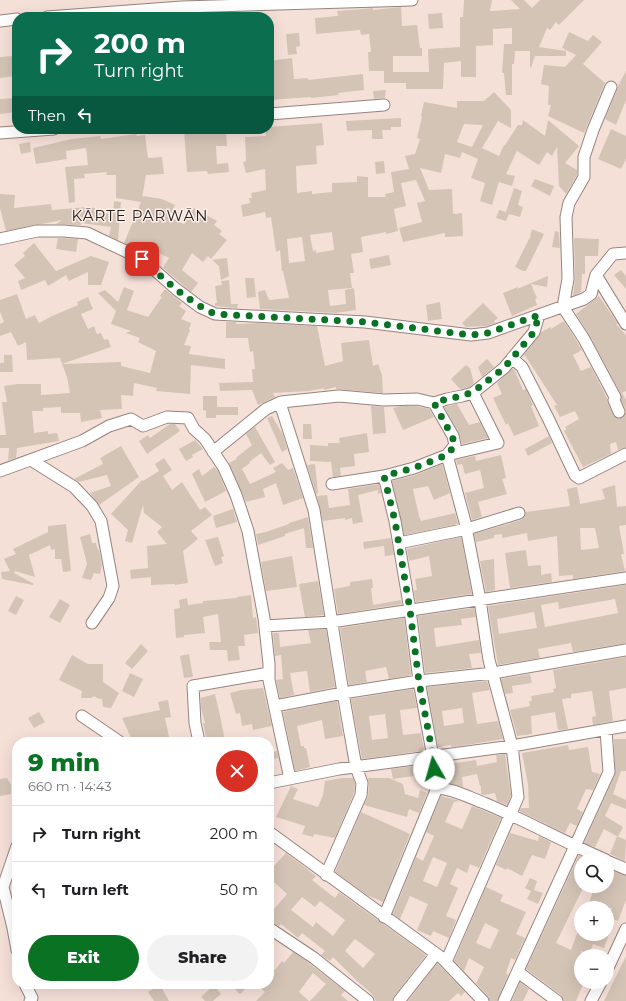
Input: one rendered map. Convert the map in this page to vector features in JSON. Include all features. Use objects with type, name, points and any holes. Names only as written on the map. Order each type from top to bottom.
[{"type":"street","points":[[122,12],[182,8],[412,0]]},
{"type":"street","points":[[0,21],[12,20]]},
{"type":"street","points":[[611,87],[593,130],[584,157],[584,177],[569,203],[566,217],[568,279],[563,307],[587,345],[615,397],[614,400],[619,412]]},
{"type":"street","points":[[274,114],[384,104]]},
{"type":"street","points":[[0,133],[12,132]]},
{"type":"street","points":[[0,239],[37,231],[86,233],[142,259],[176,289],[200,307],[215,314],[365,322],[471,335],[488,333],[584,299],[591,294],[596,275],[613,254],[626,252]]},
{"type":"street","points":[[596,275],[626,324]]},
{"type":"street","points":[[213,452],[266,409],[282,402],[339,396],[384,400],[417,399],[434,403],[473,392],[504,368],[534,332],[539,315]]},
{"type":"street","points":[[512,358],[522,368],[548,418],[574,475],[579,478],[626,454]]},
{"type":"street","points":[[332,484],[384,476],[414,468],[447,455],[498,443],[473,392]]},
{"type":"street","points":[[282,402],[281,406],[314,510],[331,622],[356,767],[362,783],[361,795],[326,875]]},
{"type":"street","points":[[434,403],[452,436],[455,445],[447,455]]},
{"type":"street","points":[[0,471],[82,441],[110,426],[131,419],[143,426],[167,417],[188,418],[194,428],[205,439],[224,468],[236,495],[248,531],[265,626],[269,680],[290,778]]},
{"type":"street","points":[[446,962],[518,797],[512,746],[492,673],[467,529],[447,455]]},
{"type":"street","points":[[31,460],[74,488],[92,506],[101,521],[113,586],[109,598],[92,623]]},
{"type":"street","points":[[384,476],[399,543],[410,610],[419,682],[433,756],[435,782],[438,788],[384,917]]},
{"type":"street","points":[[399,543],[467,529],[519,513]]},
{"type":"street","points":[[265,626],[331,622],[626,578]]},
{"type":"street","points":[[275,706],[343,693],[492,673],[626,650]]},
{"type":"street","points":[[197,737],[193,686],[269,672]]},
{"type":"street","points":[[82,716],[113,737]]},
{"type":"street","points":[[274,781],[356,767],[512,746],[626,726]]},
{"type":"street","points":[[504,1001],[608,772],[606,730]]},
{"type":"street","points":[[438,788],[449,789],[511,814],[589,853]]},
{"type":"street","points":[[274,836],[436,954],[446,962],[484,1001]]},
{"type":"street","points":[[12,861],[3,887],[12,924]]},
{"type":"street","points":[[614,864],[626,869]]},
{"type":"street","points":[[614,955],[626,929]]},
{"type":"street","points":[[274,931],[314,958],[368,1001]]},
{"type":"street","points":[[399,1001],[436,954]]},
{"type":"street","points":[[518,972],[557,1001]]},
{"type":"street","points":[[28,989],[32,998],[30,1001]]},
{"type":"street","points":[[591,1001],[597,989]]},
{"type":"building","points":[[464,0],[492,0],[490,11],[520,9],[511,0],[524,0],[532,8],[540,0],[584,0],[559,25],[556,22],[550,30],[547,28],[539,47],[566,51],[566,56],[535,56],[531,68],[530,51],[515,51],[514,64],[512,64],[512,95],[506,95],[504,73],[502,73],[504,44],[512,44],[512,28],[493,29],[493,45],[476,46],[476,77],[461,77],[461,61],[444,63],[443,89],[406,89],[406,83],[384,83],[384,71],[369,71],[368,52],[371,52],[369,34],[361,35],[360,30],[316,34],[315,18],[338,16],[337,11],[373,8],[373,10],[401,7],[402,26],[417,25],[420,48],[422,48],[422,56],[393,56],[393,72],[429,72],[428,49],[460,47],[460,17],[463,17]]},
{"type":"building","points":[[442,13],[443,28],[429,29],[428,14]]},
{"type":"building","points":[[569,32],[588,41],[593,35],[602,42],[583,64],[605,83],[584,133],[548,116],[551,105],[548,105],[549,86],[541,84],[544,65],[565,67],[576,55],[562,48]]},
{"type":"building","points":[[299,33],[300,46],[296,47],[297,54],[288,55],[286,34]]},
{"type":"building","points":[[12,56],[12,76],[0,78],[0,57]]},
{"type":"building","points":[[292,58],[294,79],[308,78],[308,80],[363,74],[364,90],[338,93],[339,95],[311,98],[274,100],[274,60]]},
{"type":"building","points":[[626,71],[626,100],[616,125],[605,119],[618,86]]},
{"type":"building","points":[[386,90],[385,98],[374,99],[373,91]]},
{"type":"building","points":[[494,92],[511,110],[511,128],[498,121],[482,148],[499,156],[504,145],[518,125],[522,125],[523,120],[545,136],[548,120],[579,146],[565,163],[577,170],[577,175],[566,194],[559,186],[557,147],[552,156],[547,152],[539,165],[517,151],[506,174],[515,176],[512,186],[499,182],[492,205],[480,201],[485,183],[471,178],[478,159],[462,152],[460,158],[445,154],[441,173],[420,168],[429,190],[452,189],[453,214],[462,213],[463,236],[445,237],[445,233],[403,242],[399,228],[422,222],[417,203],[425,201],[416,180],[401,183],[406,206],[394,209],[398,231],[361,237],[363,252],[351,254],[354,273],[350,273],[352,288],[328,290],[330,306],[346,304],[345,290],[354,288],[356,310],[336,313],[260,309],[258,292],[265,290],[269,300],[289,298],[282,271],[280,250],[276,252],[271,217],[266,218],[265,212],[243,217],[241,205],[250,203],[249,198],[252,198],[251,193],[266,190],[265,169],[246,173],[243,162],[246,161],[245,137],[274,134],[274,127],[322,123],[324,145],[316,146],[317,164],[296,166],[297,193],[312,191],[312,194],[332,192],[332,183],[357,182],[357,176],[368,177],[368,197],[386,197],[385,194],[394,192],[391,172],[409,169],[405,156],[415,154],[420,139],[417,138],[424,102],[457,108],[457,101],[484,101]],"holes":[[[464,124],[483,125],[472,147],[457,142]],[[332,232],[334,250],[316,253],[316,250],[313,251],[310,235]],[[302,237],[305,261],[289,263],[287,239]]]},
{"type":"building","points":[[12,98],[12,113],[0,114],[0,99]]},
{"type":"building","points":[[401,118],[401,127],[391,127],[391,130],[382,130],[383,139],[372,139],[372,130],[347,131],[346,121]]},
{"type":"building","points":[[611,129],[626,136],[626,159],[621,169],[598,159]]},
{"type":"building","points":[[136,134],[137,136],[145,135],[148,158],[162,157],[164,174],[146,175],[142,198],[143,196],[162,199],[175,205],[169,217],[184,224],[194,208],[217,221],[214,225],[222,231],[219,234],[227,240],[211,259],[208,256],[203,262],[192,253],[182,270],[198,283],[191,292],[163,268],[169,258],[145,246],[144,248],[136,246],[135,248],[124,243],[141,202],[116,198],[116,175],[106,175],[107,172],[84,174],[85,178],[74,179],[75,202],[69,203],[65,167],[88,165],[86,148],[66,151],[67,159],[36,164],[33,148],[72,139],[100,136],[101,139]]},
{"type":"building","points":[[184,134],[226,134],[227,146],[216,146],[217,164],[228,163],[229,172],[208,174],[207,171],[187,172]]},
{"type":"building","points":[[30,142],[31,152],[21,154],[19,144]]},
{"type":"building","points":[[384,161],[385,173],[376,174],[375,162]]},
{"type":"building","points":[[535,179],[554,186],[550,196],[531,186]]},
{"type":"building","points":[[514,188],[522,191],[518,205],[523,207],[520,217],[509,214],[506,221],[496,218],[499,210],[506,212]]},
{"type":"building","points":[[0,194],[15,195],[14,208],[51,204],[52,210],[88,207],[95,208],[94,212],[113,214],[114,201],[121,202],[118,240],[109,236],[111,227],[81,223],[81,225],[56,224],[62,220],[6,231],[0,208]]},
{"type":"building","points":[[532,229],[544,234],[526,271],[523,271],[515,267],[530,237]]},
{"type":"building","points":[[555,231],[559,232],[560,248],[552,247]]},
{"type":"building","points":[[58,238],[78,239],[76,252],[56,249]]},
{"type":"building","points":[[574,238],[599,239],[598,256],[585,256],[585,274],[582,274],[581,292],[573,296],[575,279]]},
{"type":"building","points":[[34,243],[56,271],[91,256],[109,262],[101,285],[88,285],[88,272],[69,281],[66,275],[48,286],[45,280],[21,290],[18,281],[25,278],[14,265],[25,256],[23,253]]},
{"type":"building","points":[[389,255],[391,265],[371,269],[369,259]]},
{"type":"building","points":[[227,258],[229,276],[221,280],[219,266],[212,260]]},
{"type":"building","points":[[621,270],[626,276],[626,289],[614,275]]},
{"type":"building","points":[[548,276],[547,287],[531,284],[537,298],[535,299],[537,305],[512,316],[503,293],[518,287],[517,289]]},
{"type":"building","points":[[245,278],[254,278],[256,297],[247,298]]},
{"type":"building","points":[[229,280],[231,304],[238,304],[237,308],[215,306],[215,303],[217,303],[215,286],[222,285],[221,281]]},
{"type":"building","points":[[124,287],[134,291],[127,310],[148,317],[162,297],[160,296],[165,289],[182,303],[179,306],[186,311],[181,319],[191,323],[184,345],[191,346],[189,354],[225,359],[225,369],[191,365],[190,394],[156,391],[157,388],[134,383],[133,396],[121,395],[122,409],[100,410],[102,418],[81,422],[80,413],[61,413],[61,407],[43,408],[43,411],[32,411],[34,433],[48,431],[48,434],[57,433],[59,441],[17,448],[16,458],[8,460],[9,448],[0,448],[0,435],[6,435],[2,402],[7,402],[4,386],[18,384],[41,384],[41,395],[70,393],[67,377],[62,364],[121,362],[121,366],[150,373],[156,351],[138,342],[140,338],[126,333],[131,331],[111,324],[116,311],[98,293],[105,290],[118,302]]},
{"type":"building","points":[[17,294],[26,319],[35,315],[39,323],[78,305],[77,302],[88,297],[93,309],[81,314],[88,329],[94,326],[97,334],[101,333],[104,340],[108,339],[111,347],[62,364],[60,358],[27,360],[26,342],[18,346],[11,332],[0,336],[0,324],[4,322],[0,312],[0,300]]},
{"type":"building","points":[[599,296],[618,324],[616,324],[626,335],[626,391],[622,393],[626,400],[626,410],[621,400],[621,394],[590,336],[576,314]]},
{"type":"building","points":[[440,302],[442,319],[428,321],[426,305]]},
{"type":"building","points":[[483,303],[498,318],[494,321],[495,323],[486,326],[466,327],[462,323]]},
{"type":"building","points":[[564,321],[582,350],[573,355],[581,371],[591,367],[607,398],[613,415],[618,419],[624,417],[626,410],[626,447],[618,450],[616,442],[610,444],[611,454],[583,467],[564,431],[567,429],[565,427],[579,419],[575,411],[560,417],[554,406],[557,405],[524,355],[541,332],[551,327],[551,329]]},
{"type":"building","points":[[226,322],[236,322],[236,324],[259,323],[317,326],[325,366],[343,361],[341,343],[369,340],[373,366],[378,364],[382,375],[383,393],[336,389],[336,387],[324,390],[324,388],[309,391],[273,393],[275,397],[258,405],[252,390],[220,391],[219,383],[253,382],[252,369],[255,369],[253,351],[250,352],[248,338],[226,338]]},
{"type":"building","points":[[4,355],[12,355],[13,372],[0,372],[0,363],[4,363]]},
{"type":"building","points":[[487,359],[494,367],[482,377],[478,367]]},
{"type":"building","points":[[466,365],[470,368],[474,383],[470,387],[460,389],[451,379]]},
{"type":"building","points":[[512,369],[514,369],[523,390],[526,389],[533,405],[531,406],[539,426],[514,436],[508,423],[506,425],[493,398],[502,394],[497,383]]},
{"type":"building","points":[[203,396],[217,396],[217,407],[238,407],[238,415],[216,415],[216,418],[206,418],[206,411],[203,410]]},
{"type":"building","points":[[457,404],[469,425],[480,422],[488,438],[462,444],[459,433],[444,407]]},
{"type":"building","points":[[371,406],[384,407],[386,433],[373,434]]},
{"type":"building","points":[[401,406],[416,406],[429,409],[434,417],[403,430],[393,408]]},
{"type":"building","points":[[272,416],[283,435],[287,449],[282,452],[267,418]]},
{"type":"building","points":[[170,424],[175,424],[180,431],[147,454],[139,441],[148,435],[150,438]]},
{"type":"building","points":[[303,424],[311,424],[312,439],[303,439]]},
{"type":"building","points":[[255,427],[275,462],[270,465],[261,453],[249,462],[250,463],[242,469],[250,484],[276,472],[273,468],[282,463],[288,470],[293,468],[303,498],[283,505],[276,483],[263,489],[265,497],[246,502],[229,463],[237,459],[236,458],[252,445],[246,434]]},
{"type":"building","points":[[367,433],[369,452],[354,454],[355,466],[340,468],[341,476],[333,477],[331,462],[310,461],[310,445],[328,446],[328,443],[340,443],[339,438]]},
{"type":"building","points":[[549,436],[552,443],[528,456],[525,449]]},
{"type":"building","points":[[195,440],[203,449],[192,455],[193,457],[186,461],[179,449]]},
{"type":"building","points":[[121,446],[139,477],[99,505],[90,493],[111,486],[107,475],[79,482],[74,479],[103,464],[100,458]]},
{"type":"building","points":[[501,455],[506,478],[502,479],[507,494],[478,502],[482,517],[472,520],[465,493],[484,488],[480,470],[465,474],[462,464],[457,465],[456,460],[475,456],[476,461]]},
{"type":"building","points":[[164,458],[172,470],[163,476],[172,490],[182,482],[200,510],[205,507],[212,515],[191,531],[198,539],[183,551],[188,583],[175,585],[151,585],[151,577],[131,579],[130,570],[148,568],[147,546],[167,544],[157,532],[162,527],[144,513],[143,505],[132,543],[125,541],[128,530],[111,514],[142,480],[143,481],[159,471],[155,464]]},
{"type":"building","points":[[315,464],[318,493],[316,494],[307,465]]},
{"type":"building","points":[[442,464],[450,493],[434,500],[428,486],[413,489],[419,516],[421,521],[455,513],[458,524],[404,535],[392,481],[416,475]]},
{"type":"building","points":[[214,467],[218,471],[226,491],[205,502],[192,474],[199,469],[202,476]]},
{"type":"building","points":[[379,484],[381,493],[378,494],[378,490],[358,495],[363,522],[353,524],[352,518],[345,520],[345,518],[323,521],[317,496],[327,495],[329,508],[350,505],[348,489]]},
{"type":"building","points":[[615,485],[617,507],[626,506],[626,525],[619,526],[624,554],[621,554],[625,571],[573,579],[573,575],[559,576],[557,536],[528,541],[527,533],[502,538],[502,534],[494,535],[494,538],[476,542],[474,534],[521,520],[526,512],[570,506],[567,489],[577,487],[580,504],[605,499],[602,489]],"holes":[[[580,528],[595,528],[599,548],[581,550]]]},
{"type":"building","points":[[233,509],[237,522],[216,528],[213,516]]},
{"type":"building","points":[[308,517],[313,548],[306,548],[304,528],[258,545],[256,534],[266,532]]},
{"type":"building","points":[[66,524],[71,571],[63,572],[61,559],[55,559],[55,549],[51,550],[50,545],[29,555],[35,577],[15,571],[14,573],[34,584],[33,585],[2,579],[1,572],[10,571],[4,559],[16,554],[13,549],[48,532],[48,526]]},
{"type":"building","points":[[90,534],[92,543],[96,543],[98,550],[99,549],[102,565],[100,574],[94,573],[91,580],[82,578],[87,564],[80,537]]},
{"type":"building","points":[[218,537],[224,556],[221,557],[223,563],[215,566],[205,540]]},
{"type":"building","points":[[461,537],[472,594],[416,602],[414,590],[417,590],[415,579],[432,576],[429,556],[409,561],[407,549]]},
{"type":"building","points":[[391,538],[394,555],[385,556],[384,546],[364,549],[363,542]]},
{"type":"building","points":[[526,550],[528,566],[541,565],[541,575],[551,573],[552,582],[510,588],[505,553]]},
{"type":"building","points":[[292,556],[297,587],[266,591],[261,562]]},
{"type":"building","points":[[494,559],[495,590],[486,592],[480,561]]},
{"type":"building","points":[[372,579],[373,588],[371,588],[373,605],[401,600],[402,604],[338,614],[334,589],[350,586],[350,582]]},
{"type":"building","points":[[318,581],[324,615],[305,617],[299,584]]},
{"type":"building","points":[[626,585],[626,643],[573,652],[571,643],[538,649],[540,658],[498,665],[488,606]],"holes":[[[615,599],[618,613],[545,627],[541,605],[558,602],[559,609]],[[534,612],[537,628],[499,634],[497,619]]]},
{"type":"building","points":[[251,595],[253,618],[256,617],[258,633],[244,635],[245,646],[238,646],[240,660],[228,661],[227,650],[210,650],[209,642],[221,642],[218,614],[203,617],[205,633],[184,635],[184,637],[176,638],[174,609],[180,608],[179,600],[187,598],[188,605],[203,603],[203,601],[237,598]]},
{"type":"building","points":[[16,596],[24,600],[16,615],[8,611]]},
{"type":"building","points":[[60,599],[70,605],[60,623],[49,617]]},
{"type":"building","points":[[474,608],[476,617],[461,619],[462,625],[434,628],[436,647],[479,640],[481,653],[469,654],[472,668],[425,673],[418,616]]},
{"type":"building","points":[[404,618],[411,675],[389,679],[386,667],[365,671],[367,682],[349,685],[340,628]]},
{"type":"building","points":[[326,629],[335,687],[310,692],[307,671],[290,673],[294,695],[280,698],[276,680],[283,679],[281,655],[275,656],[273,633],[279,633],[280,647],[311,643],[308,630]]},
{"type":"building","points":[[141,644],[148,651],[132,669],[125,663]]},
{"type":"building","points":[[189,654],[193,677],[184,678],[180,656]]},
{"type":"building","points":[[72,655],[88,664],[103,664],[103,682],[119,693],[111,708],[103,707],[102,699],[96,698],[95,696],[91,698],[81,698],[82,691],[59,680]]},
{"type":"building","points":[[626,657],[626,688],[609,691],[613,721],[593,725],[592,717],[596,716],[592,691],[571,694],[571,698],[562,699],[568,729],[558,730],[555,712],[531,716],[532,734],[517,736],[510,710],[530,706],[529,701],[532,701],[531,696],[554,692],[553,689],[556,688],[553,670]]},
{"type":"building","points":[[130,673],[143,679],[134,697],[122,691]]},
{"type":"building","points":[[530,674],[532,683],[512,686],[513,693],[505,694],[501,679]]},
{"type":"building","points":[[487,681],[490,690],[472,693],[477,724],[498,721],[503,739],[460,746],[451,747],[451,745],[438,747],[427,687]],"holes":[[[462,708],[464,723],[444,726],[442,711]]]},
{"type":"building","points":[[263,688],[272,726],[253,730],[252,724],[242,726],[240,713],[236,714],[230,693],[241,690]]},
{"type":"building","points":[[413,689],[417,708],[400,710],[403,735],[421,733],[424,749],[421,751],[362,759],[351,699]],"holes":[[[385,714],[388,738],[372,740],[369,716]]]},
{"type":"building","points":[[215,694],[224,737],[206,737],[203,723],[205,723],[201,708],[201,698]]},
{"type":"building","points":[[168,700],[171,717],[165,718],[169,737],[131,737],[122,718],[160,710],[158,702]]},
{"type":"building","points":[[337,701],[343,736],[325,739],[322,720],[297,726],[301,746],[306,748],[310,767],[295,771],[283,712]]},
{"type":"building","points":[[39,712],[45,722],[34,728],[28,718]]},
{"type":"building","points":[[614,739],[626,739],[626,771],[621,771],[613,794],[626,800],[626,809],[611,803],[605,816],[623,827],[618,837],[604,829],[595,847],[584,843],[615,775]]},
{"type":"building","points":[[568,745],[569,750],[588,747],[592,772],[600,774],[593,790],[586,789],[577,809],[583,812],[577,826],[570,823],[565,833],[519,811],[521,808],[529,808],[528,784],[522,753]]},
{"type":"building","points":[[277,751],[278,758],[274,759],[274,752]]},
{"type":"building","points":[[505,754],[511,796],[507,805],[497,801],[495,793],[484,795],[481,794],[481,786],[477,774],[462,777],[463,787],[442,782],[441,765],[476,760],[477,766],[497,762],[496,755]]},
{"type":"building","points":[[423,765],[423,767],[427,766],[427,774],[393,779],[391,769]]},
{"type":"building","points":[[7,778],[11,785],[11,794],[0,796],[0,779]]},
{"type":"building","points":[[353,778],[355,784],[354,793],[335,838],[314,834],[313,837],[302,834],[305,826],[276,817],[291,786],[298,789],[293,799],[318,807],[323,795],[325,781]]},
{"type":"building","points":[[368,778],[389,778],[403,784],[405,794],[418,798],[420,790],[427,793],[419,813],[409,809],[407,817],[364,805],[368,796]]},
{"type":"building","points":[[441,796],[460,801],[454,802],[445,822],[462,829],[472,806],[501,818],[479,868],[470,864],[467,873],[457,868],[450,884],[458,888],[446,916],[456,920],[449,938],[433,931],[431,936],[417,930],[428,904],[410,896],[400,919],[393,914],[416,857],[423,861],[434,836],[426,832]],"holes":[[[433,857],[447,863],[437,887],[423,881]]]},
{"type":"building","points":[[361,812],[410,834],[383,902],[367,895],[335,872]]},
{"type":"building","points":[[510,833],[538,841],[539,836],[551,842],[545,859],[532,855],[522,876],[507,868],[506,870],[496,865]]},
{"type":"building","points":[[617,836],[626,840],[625,861],[614,856],[614,853],[610,853]]},
{"type":"building","points":[[286,853],[316,876],[312,880],[335,898],[339,892],[426,955],[392,1001],[376,1001],[371,993],[333,957],[330,961],[321,955],[325,951],[302,933],[298,938],[281,924],[279,926],[274,923],[274,909],[287,894],[274,882],[274,866]],"holes":[[[302,897],[315,907],[320,901],[345,920],[333,936],[316,922],[313,927],[291,910]],[[355,939],[375,954],[363,968],[345,951]]]},
{"type":"building","points":[[574,866],[574,893],[581,893],[577,901],[574,901],[574,906],[556,943],[571,950],[574,941],[606,941],[604,948],[593,944],[591,949],[574,949],[574,989],[581,989],[576,1001],[564,1001],[561,995],[526,969]]},
{"type":"building","points":[[614,871],[626,876],[626,900],[618,921],[614,919],[614,901],[590,901],[592,893],[614,893]]},
{"type":"building","points":[[530,878],[537,881],[534,890],[543,893],[538,904],[527,899],[531,891],[525,888]]},
{"type":"building","points":[[486,887],[503,895],[500,901],[526,912],[516,934],[525,938],[515,960],[511,958],[506,973],[508,975],[497,1001],[490,1001],[488,996],[476,983],[484,967],[469,958],[464,971],[454,961]],"holes":[[[485,923],[499,930],[490,949],[476,943]]]},
{"type":"building","points":[[293,952],[345,991],[341,995],[348,1001],[310,1001],[326,984],[313,973],[299,992],[309,1001],[256,1001],[265,992],[261,989],[274,989],[274,969],[275,970],[282,961],[284,963]]},
{"type":"building","points":[[626,956],[626,1001],[604,1001],[610,989],[614,989],[614,981]]},
{"type":"building","points":[[437,963],[465,992],[461,996],[458,993],[449,1001],[408,1001]]},
{"type":"building","points":[[520,982],[529,989],[523,1001],[512,1001]]},
{"type":"building","points":[[153,989],[162,989],[169,1001],[154,1001],[148,992]]},
{"type":"building","points":[[210,989],[217,989],[221,994],[213,1001],[205,1001],[201,997]]},
{"type":"building","points":[[235,989],[245,989],[240,994]]},
{"type":"district","name":"KĀRTE PARWĀN","points":[[140,216]]},
{"type":"route","points":[[142,259],[176,289],[200,307],[215,314],[365,322],[471,335],[488,333],[539,315],[534,332],[504,368],[473,392],[434,403],[452,436],[455,445],[447,455],[414,468],[384,476],[395,521],[410,610],[419,682],[433,756],[434,769]]}]
